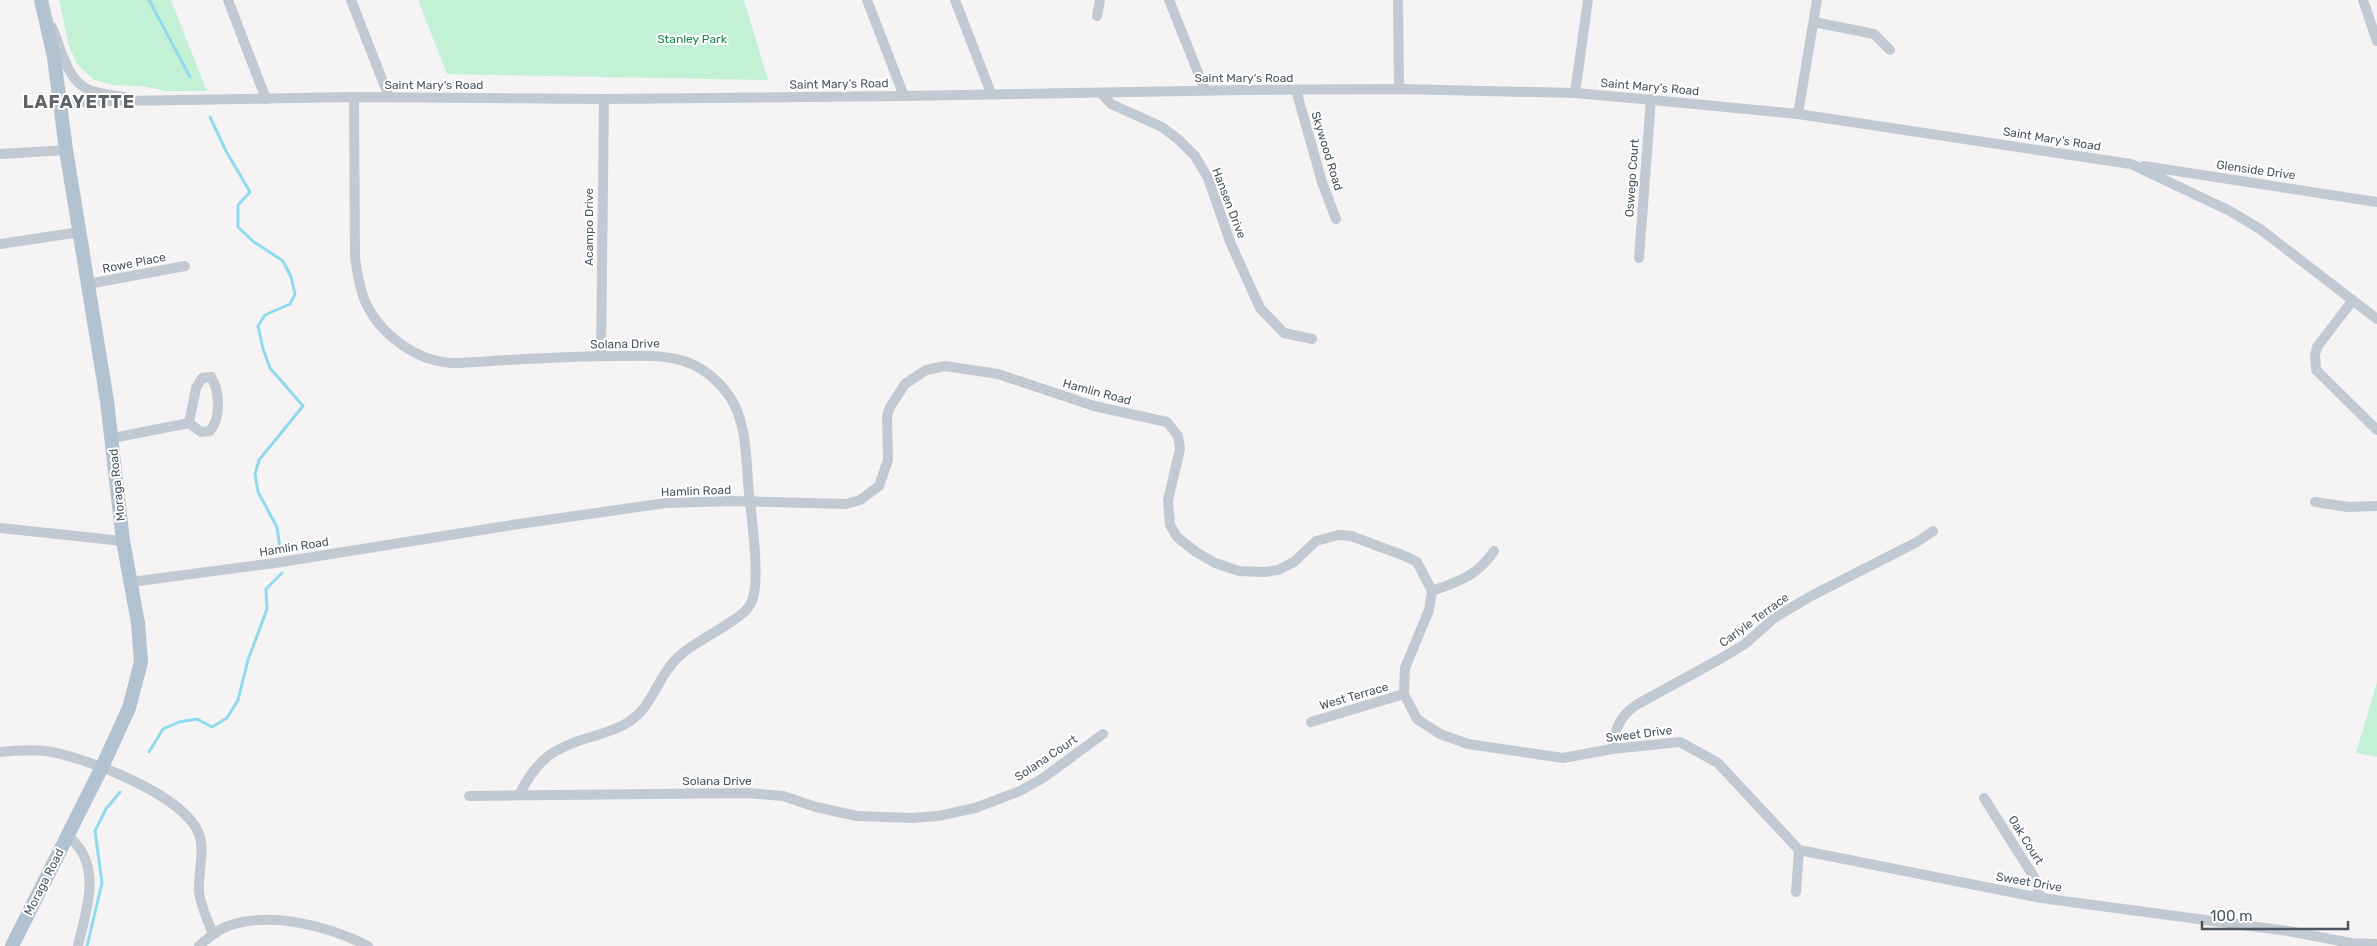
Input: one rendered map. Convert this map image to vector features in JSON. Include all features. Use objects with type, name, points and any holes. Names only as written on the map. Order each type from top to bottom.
[{"type":"main road","name":"Moraga Road","points":[[12,946],[102,767],[129,708],[141,662],[138,623],[122,541],[112,438],[66,150],[61,102],[42,2]]},
{"type":"street","points":[[228,0],[266,99]]},
{"type":"street","points":[[351,0],[389,97]]},
{"type":"street","points":[[867,0],[904,96]]},
{"type":"street","points":[[955,0],[992,94]]},
{"type":"street","points":[[1097,16],[1100,0]]},
{"type":"street","points":[[1169,0],[1205,90]]},
{"type":"street","points":[[1398,0],[1399,89]]},
{"type":"street","points":[[1575,94],[1588,0]]},
{"type":"street","points":[[1798,114],[1817,0]]},
{"type":"street","points":[[2364,0],[2377,41]]},
{"type":"street","points":[[42,2],[66,62],[76,81],[88,89],[147,102]]},
{"type":"street","points":[[1814,22],[1874,34],[1890,50]]},
{"type":"street","name":"Saint Mary's Road","points":[[61,102],[354,97],[604,99],[1399,89],[1575,94],[1651,99],[1798,114],[2130,164],[2230,210],[2260,229],[2377,319]]},
{"type":"street","name":"Skywood Road","points":[[1296,90],[1322,182],[1336,219]]},
{"type":"street","name":"Hansen Drive","points":[[1101,93],[1111,104],[1162,127],[1180,140],[1196,156],[1208,178],[1231,244],[1260,308],[1284,333],[1312,339]]},
{"type":"street","name":"Solana Drive","points":[[354,97],[355,258],[365,302],[380,326],[398,342],[420,355],[451,363],[601,356],[673,356],[700,368],[715,380],[730,398],[740,419],[745,443],[755,587],[752,601],[745,612],[690,648],[671,665],[646,707],[628,723],[613,730],[562,746],[544,757],[528,776],[519,795]]},
{"type":"street","name":"Acampo Drive","points":[[601,356],[604,99]]},
{"type":"street","name":"Oswego Court","points":[[1639,258],[1651,99]]},
{"type":"street","points":[[0,154],[66,150]]},
{"type":"street","name":"Glenside Drive","points":[[2130,164],[2377,202]]},
{"type":"street","points":[[0,244],[80,232]]},
{"type":"street","name":"Rowe Place","points":[[88,284],[185,266]]},
{"type":"street","points":[[2353,300],[2318,347],[2315,354],[2316,370],[2377,430]]},
{"type":"street","name":"Hamlin Road","points":[[131,582],[276,563],[512,525],[666,503],[846,504],[860,500],[879,486],[888,460],[887,416],[896,396],[912,378],[926,370],[944,366],[998,374],[1094,406],[1167,422],[1178,436],[1180,449],[1168,500],[1170,525],[1177,537],[1196,552],[1215,563],[1239,571],[1265,572],[1278,570],[1294,562],[1316,541],[1338,535],[1351,536],[1417,562],[1432,591]]},
{"type":"street","points":[[112,438],[188,423],[201,432],[210,431],[216,423],[216,386],[211,377],[202,378],[196,388],[188,423]]},
{"type":"street","points":[[2315,502],[2348,507],[2377,506]]},
{"type":"street","points":[[0,528],[122,541]]},
{"type":"street","name":"Carlyle Terrace","points":[[1612,749],[1615,728],[1628,711],[1745,644],[1774,618],[1811,596],[1917,542],[1933,531]]},
{"type":"street","points":[[1404,694],[1405,668],[1429,610],[1432,591],[1471,576],[1484,565],[1494,551]]},
{"type":"street","name":"Sweet Drive","points":[[1404,694],[1417,718],[1440,734],[1468,744],[1563,758],[1612,749],[1680,742],[1718,763],[1799,850],[2041,898],[2288,931],[2351,943],[2377,944]]},
{"type":"street","name":"West Terrace","points":[[1311,722],[1404,694]]},
{"type":"street","name":"Solana Court","points":[[912,818],[938,816],[975,808],[1020,791],[1043,778],[1103,734]]},
{"type":"street","points":[[0,752],[47,751],[102,767],[151,790],[182,809],[194,822],[200,836],[199,892],[213,934]]},
{"type":"street","name":"Solana Drive","points":[[469,796],[748,793],[783,796],[816,807],[857,816],[912,818]]},
{"type":"street","name":"Oak Court","points":[[1984,798],[2034,877],[2041,898]]},
{"type":"street","points":[[68,834],[84,856],[90,878],[88,898],[78,946]]},
{"type":"street","points":[[1796,892],[1799,850]]},
{"type":"street","points":[[199,946],[213,934],[241,923],[271,921],[321,927],[368,946]]},
{"type":"green space","points":[[59,0],[171,0],[207,91],[165,91],[148,87],[114,85],[94,80],[77,64],[69,46]]},
{"type":"green space","name":"Stanley Park","points":[[418,0],[744,0],[768,80],[447,74]]},
{"type":"green space","points":[[2377,682],[2377,757],[2356,753]]},
{"type":"waterway","points":[[149,0],[190,77]]},
{"type":"waterway","points":[[210,117],[226,151],[250,192],[238,205],[238,227],[254,242],[283,261],[291,277],[295,294],[290,304],[265,315],[258,326],[263,349],[270,368],[303,406],[259,460],[255,474],[258,492],[277,527],[280,548]]},
{"type":"waterway","points":[[149,752],[163,729],[179,722],[197,719],[212,727],[227,718],[238,700],[248,660],[267,609],[266,589],[282,573]]},
{"type":"waterway","points":[[87,946],[102,883],[95,831],[106,809],[120,792]]},
{"type":"district","name":"LAFAYETTE","points":[[79,102]]}]
